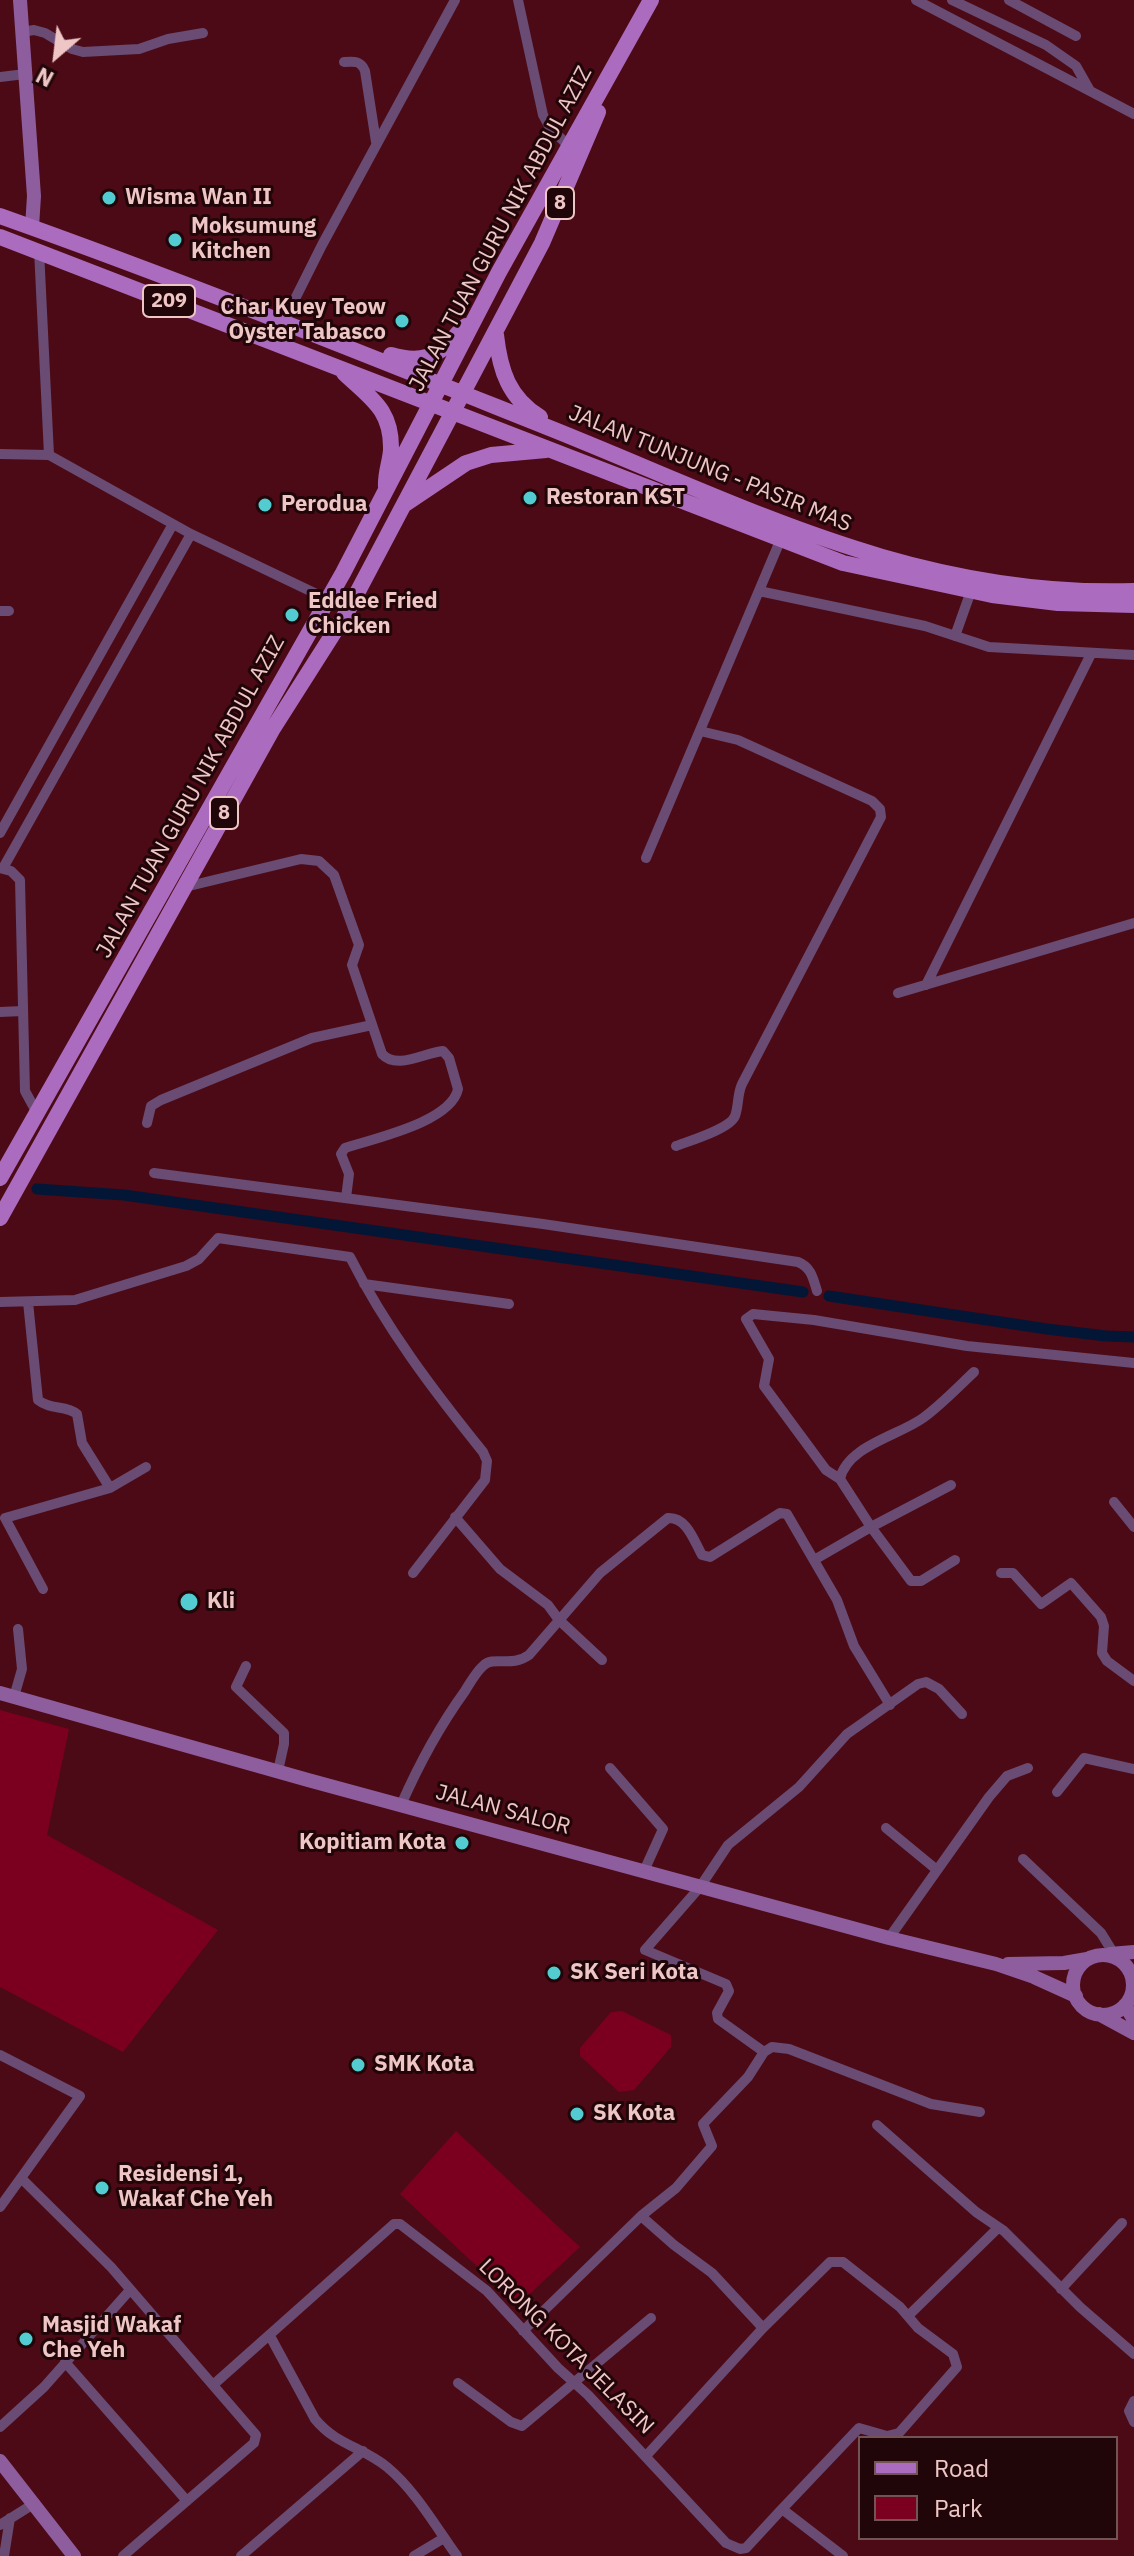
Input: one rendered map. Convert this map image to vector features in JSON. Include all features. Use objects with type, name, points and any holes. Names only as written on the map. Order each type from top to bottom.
[{"type":"main road","points":[[20,0],[34,196],[32,227]]},
{"type":"main road","name":"8","points":[[615,66],[651,0]]},
{"type":"main road","name":"JALAN TUAN GURU NIK ABDUL AZIZ","points":[[0,1178],[387,492],[475,321],[615,66]]},
{"type":"main road","name":"JALAN TUAN GURU NIK ABDUL AZIZ","points":[[0,1218],[272,730],[347,612],[496,335],[582,153],[615,66]]},
{"type":"main road","name":"209","points":[[0,216],[441,385]]},
{"type":"main road","name":"209","points":[[0,237],[432,404]]},
{"type":"main road","points":[[350,348],[416,360],[435,354],[461,329],[475,321]]},
{"type":"main road","points":[[496,335],[502,372],[510,389],[517,399],[555,430]]},
{"type":"main road","points":[[337,367],[380,405],[390,428],[391,453],[385,475],[387,492]]},
{"type":"main road","name":"JALAN TUNJUNG - PASIR MAS","points":[[441,385],[784,526],[847,548],[915,567],[993,582],[1059,590],[1134,591]]},
{"type":"main road","name":"JALAN TUNJUNG - PASIR MAS","points":[[432,404],[843,563],[971,591],[1058,603],[1134,605]]},
{"type":"main road","points":[[405,504],[466,463],[491,455],[548,450]]},
{"type":"main road","name":"JALAN SALOR","points":[[7,1695],[700,1887],[996,1964],[1076,1996]]},
{"type":"main road","points":[[1134,1952],[1088,1959],[1081,1964],[1074,1979],[1076,1996],[1089,2011],[1134,2033]]},
{"type":"main road","points":[[1098,2014],[1108,2014],[1125,2005],[1134,1987],[1133,1978],[1123,1962],[1110,1954]]},
{"type":"main road","name":"JALAN SALOR","points":[[996,1964],[1064,1963],[1088,1959]]},
{"type":"main road","points":[[1125,2005],[1134,2020]]},
{"type":"main road","points":[[0,2461],[74,2556]]},
{"type":"street","points":[[283,323],[455,0]]},
{"type":"street","points":[[518,0],[543,115],[550,128],[569,146]]},
{"type":"street","points":[[916,0],[930,3],[1134,114]]},
{"type":"street","points":[[952,0],[1046,45],[1076,66],[1090,91]]},
{"type":"street","points":[[1009,0],[1076,36]]},
{"type":"street","points":[[22,32],[34,30],[45,33],[61,44],[83,52],[139,49],[168,39],[203,33]]},
{"type":"street","points":[[344,62],[355,61],[365,71],[376,144]]},
{"type":"street","points":[[0,77],[25,74]]},
{"type":"street","points":[[39,250],[49,455]]},
{"type":"street","points":[[0,454],[49,455],[191,534],[327,599]]},
{"type":"street","points":[[0,833],[173,524]]},
{"type":"street","points":[[37,1113],[25,1091],[20,880],[11,871],[2,868],[191,534]]},
{"type":"street","points":[[646,858],[780,541]]},
{"type":"street","points":[[759,591],[925,626],[1000,649],[1134,655]]},
{"type":"street","points":[[955,636],[971,591]]},
{"type":"street","points":[[926,985],[1091,654]]},
{"type":"street","points":[[676,1146],[729,1125],[735,1117],[737,1094],[881,817],[880,809],[872,801],[738,740],[700,731]]},
{"type":"street","points":[[183,888],[301,859],[319,861],[334,875],[357,935],[358,953],[352,965],[382,1054],[398,1062],[443,1051],[449,1058],[458,1089],[456,1098],[444,1111],[425,1121],[345,1148],[341,1154],[350,1182],[346,1198]]},
{"type":"street","points":[[898,993],[1134,923]]},
{"type":"street","points":[[0,1012],[23,1011]]},
{"type":"street","points":[[147,1123],[151,1106],[161,1100],[312,1038],[372,1025]]},
{"type":"street","points":[[154,1173],[798,1262],[806,1265],[813,1275],[817,1291]]},
{"type":"street","points":[[0,1302],[75,1300],[186,1266],[199,1259],[218,1238],[350,1257],[422,1376],[487,1461],[485,1480],[413,1573]]},
{"type":"street","points":[[364,1284],[509,1304]]},
{"type":"street","points":[[28,1302],[38,1400],[46,1406],[73,1410],[77,1414],[82,1443],[110,1488]]},
{"type":"street","points":[[955,1560],[921,1581],[911,1581],[840,1479],[826,1470],[764,1386],[769,1359],[746,1319],[753,1314],[814,1320],[967,1346],[1134,1363]]},
{"type":"street","points":[[840,1479],[844,1465],[859,1453],[924,1418],[974,1372]]},
{"type":"street","points":[[43,1589],[5,1518],[110,1488],[146,1467]]},
{"type":"street","points":[[814,1560],[951,1485]]},
{"type":"street","points":[[1114,1502],[1134,1527]]},
{"type":"street","points":[[401,1805],[435,1734],[482,1666],[497,1661],[520,1661],[529,1655],[619,1555],[668,1518],[674,1517],[683,1522],[702,1555],[710,1557],[783,1513],[790,1518],[837,1600],[854,1646],[890,1705]]},
{"type":"street","points":[[455,1517],[500,1569],[548,1605],[559,1620],[602,1660]]},
{"type":"street","points":[[1001,1573],[1013,1573],[1041,1604],[1071,1583],[1101,1617],[1104,1626],[1102,1653],[1107,1661],[1134,1681]]},
{"type":"street","points":[[7,1695],[22,1669],[18,1629]]},
{"type":"street","points":[[246,1666],[236,1687],[284,1733],[278,1771]]},
{"type":"street","points":[[764,2052],[718,2019],[717,2013],[729,1991],[726,1984],[645,1950],[700,1887],[728,1845],[799,1787],[847,1734],[918,1684],[926,1682],[939,1689],[962,1714]]},
{"type":"street","points":[[1057,1792],[1084,1758],[1134,1769]]},
{"type":"street","points":[[610,1768],[663,1829],[644,1871]]},
{"type":"street","points":[[889,1938],[1007,1776],[1028,1768]]},
{"type":"street","points":[[886,1828],[937,1870]]},
{"type":"street","points":[[1023,1859],[1101,1933],[1110,1954]]},
{"type":"street","points":[[523,2331],[641,2216],[676,2188],[711,2149],[713,2142],[703,2124],[748,2077],[764,2052],[772,2047],[782,2046],[931,2104],[980,2112]]},
{"type":"street","points":[[0,2055],[80,2096],[0,2207]]},
{"type":"street","points":[[877,2125],[998,2228],[1134,2354]]},
{"type":"street","points":[[21,2178],[111,2267],[256,2438],[254,2443],[123,2556]]},
{"type":"street","points":[[641,2216],[712,2273],[763,2328]]},
{"type":"street","points":[[1061,2289],[1122,2223]]},
{"type":"street","name":"LORONG KOTA JELASIN","points":[[213,2385],[394,2224],[400,2224],[487,2291],[732,2547],[740,2549],[753,2544],[782,2509]]},
{"type":"street","points":[[908,2316],[998,2228]]},
{"type":"street","points":[[646,2456],[763,2328],[830,2262],[837,2261],[852,2267],[900,2307],[918,2328],[956,2358],[955,2370],[899,2433],[887,2436],[863,2428],[852,2433],[782,2509],[843,2556]]},
{"type":"street","points":[[0,2427],[44,2387],[130,2290]]},
{"type":"street","points":[[458,2383],[511,2422],[522,2426],[651,2318]]},
{"type":"street","points":[[270,2336],[315,2419],[336,2440],[363,2451],[399,2479],[457,2556]]},
{"type":"street","points":[[65,2362],[187,2501]]},
{"type":"street","points":[[1134,2401],[1129,2411],[1134,2422]]},
{"type":"street","points":[[241,2556],[363,2451]]},
{"type":"street","points":[[4,2556],[5,2521],[35,2503]]},
{"type":"street","points":[[414,2556],[444,2538]]},
{"type":"green space","points":[[0,1710],[69,1729],[47,1835],[218,1930],[123,2052],[0,1987]]},
{"type":"green space","points":[[622,2011],[671,2035],[671,2047],[634,2090],[619,2092],[580,2056],[580,2048],[611,2012]]},
{"type":"green space","points":[[456,2131],[580,2247],[518,2305],[400,2194]]},
{"type":"waterway","points":[[37,1189],[124,1195],[803,1292]]},
{"type":"waterway","points":[[829,1296],[1047,1329],[1134,1337]]},
{"type":"place","name":"Wisma Wan II","points":[[109,198]]},
{"type":"place","name":"Moksumung Kitchen","points":[[175,240]]},
{"type":"place","name":"Char Kuey Teow Oyster Tabasco","points":[[402,321]]},
{"type":"place","name":"Restoran KST","points":[[530,498]]},
{"type":"place","name":"Perodua","points":[[265,505]]},
{"type":"place","name":"Eddlee Fried Chicken","points":[[292,615]]},
{"type":"place","name":"Kli","points":[[189,1602]]},
{"type":"place","name":"Kopitiam Kota","points":[[462,1843]]},
{"type":"place","name":"SK Seri Kota","points":[[554,1973]]},
{"type":"place","name":"SMK Kota","points":[[358,2065]]},
{"type":"place","name":"SK Kota","points":[[577,2114]]},
{"type":"place","name":"Residensi 1, Wakaf Che Yeh","points":[[102,2188]]},
{"type":"place","name":"Masjid Wakaf Che Yeh","points":[[26,2339]]}]
